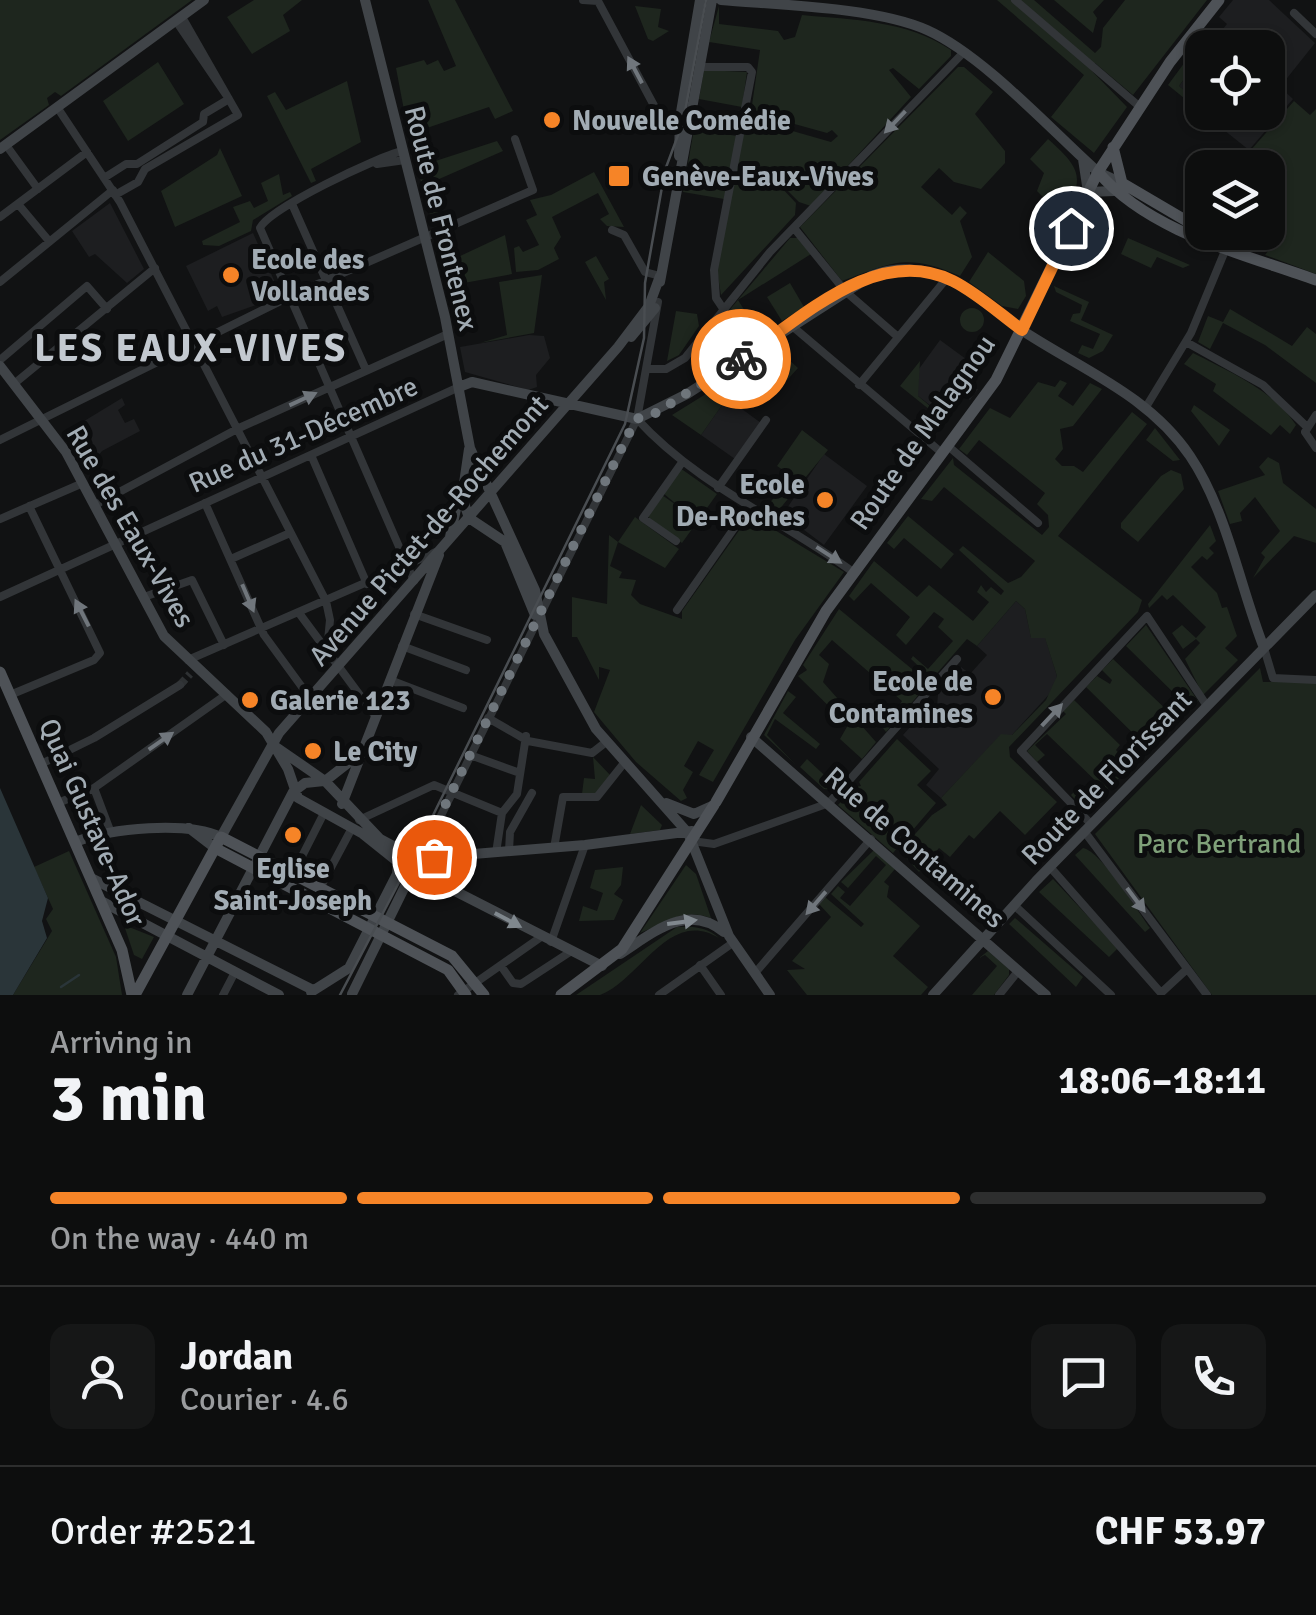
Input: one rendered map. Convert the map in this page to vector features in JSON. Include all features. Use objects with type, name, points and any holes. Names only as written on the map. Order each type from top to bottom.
[{"type":"main road","points":[[3,147],[204,0]]},
{"type":"main road","name":"Route de Frontenex","points":[[365,0],[448,334],[470,448]]},
{"type":"main road","points":[[680,167],[680,118],[700,0]]},
{"type":"main road","points":[[658,302],[712,0]]},
{"type":"main road","points":[[721,0],[783,3],[910,23],[963,52],[1098,172],[1185,231]]},
{"type":"main road","name":"Route de Malagnou","points":[[615,957],[690,837],[702,828],[751,737],[853,572],[996,380],[1098,172],[1140,106],[1219,0]]},
{"type":"main road","points":[[1114,148],[1118,187]]},
{"type":"main road","points":[[1082,158],[1088,192],[1118,187],[1185,221]]},
{"type":"main road","points":[[1237,250],[1316,280]]},
{"type":"main road","points":[[636,419],[686,394],[870,276],[900,268],[947,278],[1022,330],[1146,406],[1173,433],[1197,468],[1264,648]]},
{"type":"main road","name":"Avenue Pictet-de-Rochemont","points":[[218,842],[272,743],[618,347],[648,308],[660,276]]},
{"type":"main road","name":"Avenue Pictet-de-Rochemont","points":[[618,347],[648,319],[658,302]]},
{"type":"main road","name":"Rue des Eaux-Vives","points":[[0,365],[44,419],[84,483],[164,636],[192,667],[227,694],[272,743]]},
{"type":"main road","name":"Rue du 31-Décembre","points":[[459,388],[472,382],[636,419]]},
{"type":"main road","points":[[321,811],[342,802],[444,546],[470,448]]},
{"type":"main road","points":[[470,448],[535,590],[538,618]]},
{"type":"main road","points":[[462,485],[462,503],[468,518],[505,542]]},
{"type":"main road","points":[[486,528],[498,528],[504,522]]},
{"type":"main road","points":[[504,522],[505,542],[570,688],[606,742],[665,803],[690,837],[731,939],[770,995]]},
{"type":"main road","points":[[414,581],[414,614]]},
{"type":"main road","name":"Route de Florissant","points":[[933,995],[1050,867],[1316,595]]},
{"type":"main road","points":[[1255,624],[1288,624]]},
{"type":"main road","name":"Quai Gustave-Ador","points":[[0,672],[128,964],[133,995]]},
{"type":"main road","name":"Rue de Contamines","points":[[751,737],[1046,995]]},
{"type":"main road","points":[[272,743],[325,781],[356,824],[398,862],[602,966]]},
{"type":"main road","points":[[272,743],[288,769],[292,798]]},
{"type":"main road","points":[[188,995],[292,798],[302,784],[325,781],[361,752]]},
{"type":"main road","points":[[292,798],[356,824],[390,846],[420,856],[690,837]]},
{"type":"main road","points":[[665,803],[694,814],[715,804]]},
{"type":"main road","points":[[75,842],[112,833],[189,828],[260,856],[457,960],[484,995]]},
{"type":"main road","points":[[218,842],[254,870],[448,970],[462,994]]},
{"type":"main road","points":[[133,995],[218,842]]},
{"type":"main road","points":[[101,901],[215,943],[310,993],[330,984],[349,968],[420,856]]},
{"type":"main road","points":[[440,883],[439,868],[450,856]]},
{"type":"main road","points":[[381,919],[398,862]]},
{"type":"main road","points":[[91,878],[208,956],[279,995]]},
{"type":"main road","points":[[561,995],[615,957],[680,920],[708,922],[731,939]]},
{"type":"main road","points":[[330,984],[353,994],[374,932]]},
{"type":"main road","points":[[570,952],[586,977]]},
{"type":"street","points":[[584,0],[599,1],[658,114],[668,123],[680,118]]},
{"type":"street","points":[[1015,0],[1140,106]]},
{"type":"street","points":[[1294,13],[1316,34]]},
{"type":"street","points":[[179,19],[238,115],[218,131],[205,126]]},
{"type":"street","points":[[647,368],[666,369],[685,358],[722,307],[963,52]]},
{"type":"street","points":[[699,67],[748,67],[752,72],[714,270],[716,298],[722,307]]},
{"type":"street","points":[[205,126],[204,114],[228,99]]},
{"type":"street","points":[[57,107],[114,192],[326,601],[330,620],[327,651]]},
{"type":"street","points":[[104,178],[205,126]]},
{"type":"street","points":[[0,281],[205,126]]},
{"type":"street","points":[[0,440],[194,342],[533,190],[515,139]]},
{"type":"street","points":[[3,147],[38,189]]},
{"type":"street","points":[[0,217],[87,152]]},
{"type":"street","points":[[404,155],[372,165],[292,204],[265,220],[260,228],[414,581]]},
{"type":"street","points":[[137,164],[142,174]]},
{"type":"street","points":[[18,204],[49,241]]},
{"type":"street","points":[[292,204],[366,370]]},
{"type":"street","points":[[794,228],[845,291],[898,337]]},
{"type":"street","points":[[612,230],[624,235],[645,272],[660,276]]},
{"type":"street","points":[[1146,406],[1186,342],[1225,250]]},
{"type":"street","points":[[15,383],[154,268]]},
{"type":"street","points":[[859,384],[947,278]]},
{"type":"street","points":[[0,365],[88,286],[107,309]]},
{"type":"street","points":[[420,856],[636,419],[658,302]]},
{"type":"street","points":[[792,326],[859,384],[1038,523]]},
{"type":"street","points":[[96,505],[239,428],[448,334]]},
{"type":"street","points":[[1186,342],[1264,385],[1306,426]]},
{"type":"street","name":"Rue du 31-Décembre","points":[[0,597],[459,388]]},
{"type":"street","points":[[1316,415],[1306,426],[1306,438],[1316,448]]},
{"type":"street","points":[[636,419],[718,488],[749,508],[758,508],[853,572]]},
{"type":"street","points":[[718,488],[766,420]]},
{"type":"street","points":[[310,455],[366,584]]},
{"type":"street","points":[[676,542],[643,518],[683,462]]},
{"type":"street","points":[[0,519],[84,483]]},
{"type":"street","points":[[205,503],[261,629],[310,698]]},
{"type":"street","points":[[10,696],[98,658],[99,648],[29,506]]},
{"type":"street","points":[[676,610],[749,508]]},
{"type":"street","points":[[231,559],[290,533]]},
{"type":"street","points":[[192,667],[224,645],[444,546]]},
{"type":"street","points":[[144,597],[192,580],[224,645]]},
{"type":"street","points":[[298,613],[376,716]]},
{"type":"street","points":[[414,614],[487,640]]},
{"type":"street","points":[[1207,706],[1148,616],[1020,751],[1088,828],[1207,995]]},
{"type":"street","points":[[402,646],[466,670]]},
{"type":"street","points":[[1264,648],[1273,678],[1316,680]]},
{"type":"street","points":[[690,837],[714,844],[829,802],[957,659]]},
{"type":"street","points":[[390,680],[462,708]]},
{"type":"street","points":[[41,764],[94,738],[180,684]]},
{"type":"street","points":[[58,803],[94,788],[227,694]]},
{"type":"street","points":[[488,718],[526,736],[528,741],[592,753],[606,742]]},
{"type":"street","points":[[496,852],[502,813],[517,794],[526,736]]},
{"type":"street","points":[[470,755],[520,773]]},
{"type":"street","points":[[554,848],[563,797],[597,798],[624,763]]},
{"type":"street","points":[[320,888],[356,824],[434,785],[502,813]]},
{"type":"street","points":[[94,788],[112,833]]},
{"type":"street","points":[[509,851],[508,835],[532,793]]},
{"type":"street","points":[[293,874],[321,811]]},
{"type":"street","points":[[756,974],[871,838]]},
{"type":"street","points":[[462,994],[546,940],[585,846]]},
{"type":"street","points":[[1050,867],[1160,994],[1187,969]]},
{"type":"street","points":[[1014,905],[1111,995]]},
{"type":"street","points":[[658,995],[731,939]]},
{"type":"street","points":[[501,966],[514,982],[521,984],[570,952]]},
{"type":"street","points":[[700,965],[721,995]]},
{"type":"street","points":[[998,995],[1019,970]]},
{"type":"street","points":[[223,995],[235,972]]},
{"type":"shaded area","points":[[1233,0],[1269,0],[1315,43],[1285,81],[1285,30],[1222,30],[1227,24],[1219,17]]},
{"type":"shaded area","points":[[1285,92],[1293,99],[1285,108]]},
{"type":"shaded area","points":[[1224,130],[1266,130],[1249,150]]},
{"type":"shaded area","points":[[110,203],[144,269],[127,283],[95,254],[89,257],[72,231]]},
{"type":"shaded area","name":"Ecole des Vollandes","points":[[253,233],[281,296],[222,317],[217,306],[208,311],[186,266]]},
{"type":"shaded area","points":[[544,336],[550,358],[536,375],[537,387],[528,390],[465,372],[460,347]]},
{"type":"shaded area","points":[[940,340],[970,362],[961,379],[966,387],[978,389],[970,400],[960,393],[946,400],[940,395],[931,406],[918,396],[916,373]]},
{"type":"shaded area","points":[[122,398],[125,405],[118,410],[125,423],[134,419],[140,431],[102,451],[94,461],[90,454],[80,460],[66,439],[78,432],[76,426]]},
{"type":"shaded area","points":[[727,398],[761,423],[735,459],[701,435]]},
{"type":"shaded area","name":"Ecole De-Roches","points":[[824,454],[867,486],[824,545],[783,514]]},
{"type":"shaded area","name":"Ecole de Contamines","points":[[1016,601],[1025,609],[1031,637],[1045,637],[1057,676],[1054,689],[1012,735],[1001,735],[941,798],[926,785],[939,769],[903,735],[925,710],[937,707],[938,694],[961,667],[970,674],[987,655],[977,646]]},
{"type":"shaded area","points":[[0,788],[48,898],[42,921],[47,938],[13,995],[0,995]]},
{"type":"green space","points":[[0,0],[192,0],[61,96],[55,92],[47,98],[49,105],[0,140]]},
{"type":"green space","points":[[254,0],[302,0],[283,15],[290,31],[252,54],[227,17]]},
{"type":"green space","points":[[428,0],[455,0],[513,111],[495,119],[489,107],[418,131],[421,145],[411,147],[396,68],[424,60],[427,65],[438,60],[444,71],[456,66]]},
{"type":"green space","points":[[997,0],[1034,0],[1095,53],[1101,47],[1103,28],[1125,0],[1207,0],[1133,95],[1095,63],[1090,69],[1127,107],[1094,153],[1051,117],[1084,75]]},
{"type":"green space","points":[[1054,0],[1104,0],[1093,12],[1097,18],[1093,33]]},
{"type":"green space","points":[[635,6],[661,9],[658,27],[669,31],[653,41],[648,39]]},
{"type":"green space","points":[[719,6],[719,24],[778,31],[784,40],[795,37],[802,15],[898,27],[951,50],[951,56],[919,89],[893,68],[889,70],[911,97],[811,206],[799,202],[782,185],[781,175],[780,186],[796,203],[795,215],[721,295],[716,264],[747,118],[831,142],[838,136],[832,130],[827,133],[751,112],[760,50],[709,42]]},
{"type":"green space","points":[[158,62],[184,104],[128,141],[103,101]]},
{"type":"green space","points":[[1185,62],[1185,78],[1179,86],[1185,91],[1185,99],[1168,85]]},
{"type":"green space","points":[[958,67],[964,67],[993,92],[975,114],[1005,151],[1005,163],[981,189],[954,182],[939,168],[921,187],[952,215],[960,206],[967,213],[960,221],[972,257],[960,276],[912,262],[874,269],[842,281],[800,227]]},
{"type":"green space","points":[[704,70],[747,72],[742,107],[699,99]]},
{"type":"green space","points":[[347,81],[361,142],[311,169],[316,181],[311,183],[267,96],[275,92],[286,110]]},
{"type":"green space","points":[[1294,101],[1310,115],[1316,109],[1316,274],[1265,255],[1269,250],[1285,250],[1285,150],[1251,150],[1269,130],[1285,130],[1285,111]]},
{"type":"green space","points":[[694,129],[737,136],[724,199],[683,192]]},
{"type":"green space","points":[[1048,139],[1069,160],[1077,176],[1074,195],[1062,222],[1039,221],[1047,201],[1037,191],[1044,173],[1030,159]]},
{"type":"green space","points":[[497,141],[503,151],[430,183],[432,197],[428,201],[442,194],[445,199],[435,202],[442,218],[451,212],[453,217],[433,226],[417,167]]},
{"type":"green space","points":[[220,148],[242,196],[175,227],[161,191],[217,155]]},
{"type":"green space","points":[[594,172],[624,227],[607,226],[600,219],[609,214],[598,193],[552,217],[561,237],[554,248],[559,259],[538,270],[516,272],[514,248],[519,246],[523,252],[539,245],[526,220],[537,215],[530,200],[551,195]]},
{"type":"green space","points":[[279,174],[283,195],[290,192],[292,196],[253,220],[251,231],[219,246],[203,245],[202,241],[240,222],[233,207],[250,201],[254,208],[268,201],[261,183]]},
{"type":"green space","points":[[505,235],[512,274],[464,283],[458,257]]},
{"type":"green space","points":[[790,238],[798,238],[811,254],[738,300],[760,335],[721,360],[705,339]]},
{"type":"green space","points":[[1128,238],[1190,265],[1183,268],[1157,257],[1151,268],[1121,254]]},
{"type":"green space","points":[[988,252],[1024,281],[1026,296],[1018,309],[1002,306],[969,282]]},
{"type":"green space","points":[[596,256],[609,279],[604,282],[606,300],[585,262]]},
{"type":"green space","points":[[542,275],[534,333],[480,343],[507,335],[499,282]]},
{"type":"green space","points":[[790,283],[804,307],[782,321],[767,297]]},
{"type":"green space","points":[[1054,286],[1089,302],[1081,320],[1113,335],[1103,351],[1089,358],[1078,353],[1082,345],[1093,349],[1100,334],[1070,321],[1073,314],[1080,313],[1082,305],[1056,292]]},
{"type":"green space","points":[[972,308],[981,311],[981,329],[972,332],[963,329],[960,320],[963,311]]},
{"type":"green space","points":[[1230,309],[1292,346],[1307,327],[1316,334],[1316,383],[1265,345],[1223,323],[1210,349],[1198,342],[1208,316],[1223,322]]},
{"type":"green space","points":[[676,311],[697,314],[699,326],[679,355],[667,361]]},
{"type":"green space","points":[[1193,353],[1250,383],[1275,402],[1296,425],[1290,434],[1280,425],[1271,435],[1213,391],[1216,384],[1184,364]]},
{"type":"green space","points":[[787,358],[798,368],[769,400],[745,380],[749,372],[746,368],[760,364],[767,372]]},
{"type":"green space","points":[[920,361],[918,396],[930,406],[940,394],[946,400],[935,414],[900,386]]},
{"type":"green space","points":[[730,379],[727,398],[701,435],[672,415]]},
{"type":"green space","points":[[1060,380],[1067,383],[1058,396],[1073,406],[1090,383],[1102,389],[1073,426],[1060,429],[1063,449],[1055,459],[1062,466],[1074,466],[1083,472],[1132,412],[1147,424],[1058,536],[1142,600],[1138,612],[1009,747],[1010,757],[1057,802],[1025,835],[1000,811],[974,839],[969,835],[950,857],[939,848],[919,872],[900,851],[932,815],[947,805],[941,798],[1001,734],[1012,735],[1046,700],[1057,676],[1045,638],[1031,638],[1025,609],[1016,601],[977,646],[967,639],[932,679],[911,659],[913,656],[928,669],[953,641],[938,627],[944,619],[934,612],[906,645],[896,635],[910,617],[871,583],[854,601],[849,596],[874,561],[917,597],[929,585],[973,621],[989,602],[977,592],[981,585],[986,592],[991,587],[1001,595],[1004,591],[959,550],[963,546],[1008,583],[1021,577],[1035,561],[944,487],[932,501],[921,499],[953,458],[954,465],[1042,535],[1049,527],[1048,515],[1037,504],[1045,493],[979,440],[967,455],[959,449],[990,408],[1010,418],[1038,382],[1055,387]]},
{"type":"green space","points":[[1194,405],[1230,430],[1219,446],[1191,411]]},
{"type":"green space","points":[[1155,428],[1180,460],[1173,461],[1146,440]]},
{"type":"green space","points":[[802,430],[828,450],[778,511],[769,504],[783,486],[780,479],[786,472],[777,466]]},
{"type":"green space","points":[[1268,457],[1279,463],[1283,483],[1316,509],[1316,543],[1294,536],[1253,578],[1265,557],[1261,553],[1280,531],[1255,497],[1240,513],[1242,521],[1230,524],[1218,491],[1265,475],[1259,467]]},
{"type":"green space","points":[[680,468],[717,494],[682,543],[647,516],[662,495],[682,509],[663,493]]},
{"type":"green space","points":[[1171,470],[1181,474],[1184,489],[1138,542],[1121,528],[1121,523],[1161,476]]},
{"type":"green space","points":[[750,515],[844,572],[795,640],[713,782],[699,775],[714,750],[698,741],[684,766],[693,772],[683,790],[687,798],[681,801],[636,762],[594,712],[610,670],[599,667],[599,680],[577,637],[572,637],[572,597],[607,604],[609,535],[618,542],[610,566],[622,572],[619,578],[636,580],[631,595],[640,604],[682,619],[682,611]]},
{"type":"green space","points":[[908,516],[954,554],[941,569],[904,538],[894,549],[887,543]]},
{"type":"green space","points":[[635,517],[679,549],[665,568],[618,542]]},
{"type":"green space","points":[[1210,525],[1216,541],[1209,548],[1214,553],[1207,560],[1202,556],[1191,567],[1217,593],[1222,608],[1227,607],[1237,636],[1225,648],[1238,660],[1203,695],[1185,659],[1200,643],[1196,639],[1183,649],[1172,633],[1182,625],[1196,638],[1206,627],[1173,595],[1167,600],[1162,595],[1149,608],[1148,604]]},
{"type":"green space","points":[[839,609],[929,683],[886,732],[883,728],[902,701],[832,640],[819,655],[829,664],[823,682],[876,742],[862,759],[840,739],[848,725],[798,676],[807,670],[803,665]]},
{"type":"green space","points":[[1146,625],[1198,701],[1167,732],[1160,725],[1143,743],[1086,687],[1097,676],[1110,684],[1112,680],[1102,670],[1113,659],[1171,714],[1182,701],[1126,646]]},
{"type":"green space","name":"Parc Bertrand","points":[[1260,668],[1263,682],[1316,682],[1316,995],[1212,995],[1095,834]]},
{"type":"green space","points":[[788,691],[796,697],[783,713],[820,744],[816,749],[775,719],[767,735],[795,764],[764,735]]},
{"type":"green space","points":[[1074,700],[1120,745],[1116,750],[1131,767],[1085,810],[1071,795],[1079,787],[1090,797],[1100,785],[1047,734],[1035,745],[1045,755],[1037,762],[1027,751],[1066,714],[1063,711]]},
{"type":"green space","points":[[897,739],[931,771],[917,785],[936,803],[893,853],[838,805],[854,787],[861,786],[859,782]]},
{"type":"green space","points":[[593,757],[610,775],[597,794],[582,794],[584,778],[595,779]]},
{"type":"green space","points":[[807,759],[834,784],[843,780],[835,790],[824,789],[800,767]]},
{"type":"green space","points":[[641,805],[662,825],[660,830],[630,834]]},
{"type":"green space","points":[[1083,848],[1100,860],[1119,883],[1150,928],[1145,932],[1075,855]]},
{"type":"green space","points":[[874,850],[895,869],[884,882],[889,886],[887,897],[920,926],[893,956],[928,987],[921,995],[807,995],[787,970],[805,969],[792,961],[831,917],[819,904],[825,897],[861,927],[864,924],[831,894],[838,886],[845,892],[840,898],[850,906],[886,865],[876,856],[848,888],[841,882]]},
{"type":"green space","points":[[69,851],[116,957],[122,995],[13,995],[52,931],[46,919],[53,909],[34,867]]},
{"type":"green space","points":[[686,865],[696,874],[711,918],[691,914],[640,933]]},
{"type":"green space","points":[[623,867],[621,885],[614,894],[623,900],[614,920],[579,921],[583,906],[597,911],[603,893],[590,888],[595,870]]},
{"type":"green space","points":[[1053,879],[1114,944],[1117,949],[1109,957],[1039,892]]},
{"type":"green space","points":[[1015,918],[1083,977],[1076,987],[1009,924]]},
{"type":"green space","points":[[124,925],[154,937],[142,959],[134,955]]},
{"type":"green space","points":[[677,927],[700,928],[719,938],[701,931],[685,932],[656,949],[615,987],[600,995],[576,995]]},
{"type":"green space","points":[[988,951],[1009,969],[1009,975],[994,995],[972,995],[997,966],[985,955],[979,958]]},
{"type":"waterway","points":[[61,987],[79,975]]},
{"type":"tunnel","points":[[180,685],[190,674]]},
{"type":"tram line","points":[[340,995],[416,850],[625,424],[644,338],[645,283],[665,170],[683,122],[706,0]]},
{"type":"way so far","points":[[434,857],[420,856],[636,419],[654,414],[741,359]]},
{"type":"place","name":"Nouvelle Comédie","points":[[552,120]]},
{"type":"place","name":"Genève-Eaux-Vives","points":[[619,176]]},
{"type":"place","name":"Ecole des Vollandes","points":[[231,275]]},
{"type":"place","name":"Ecole De-Roches","points":[[825,500]]},
{"type":"place","name":"Ecole de Contamines","points":[[993,697]]},
{"type":"place","name":"Galerie 123","points":[[250,700]]},
{"type":"place","name":"Le City","points":[[313,751]]},
{"type":"place","name":"Eglise Saint-Joseph","points":[[293,835]]},
{"type":"district","name":"LES EAUX-VIVES","points":[[191,348]]},
{"type":"route","points":[[741,359],[870,276],[900,268],[924,270],[954,282],[1022,330],[1071,228]]}]
